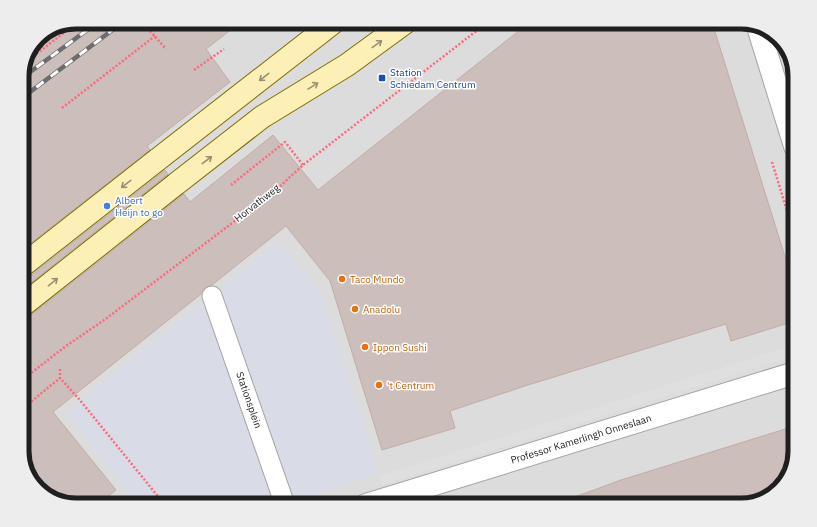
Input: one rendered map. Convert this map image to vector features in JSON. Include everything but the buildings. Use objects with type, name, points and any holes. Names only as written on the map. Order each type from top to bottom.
[{"type":"main road","points":[[29,261],[325,29]]},
{"type":"main road","points":[[29,300],[262,117],[347,65],[396,29]]},
{"type":"street","points":[[760,34],[788,123]]},
{"type":"street","name":"Stationsplein","points":[[212,296],[283,498]]},
{"type":"street","name":"Professor Kamerlingh Onneslaan","points":[[389,498],[788,375]]},
{"type":"path","points":[[34,56],[68,29]]},
{"type":"path","points":[[148,29],[166,49]]},
{"type":"path","name":"Horvathweg","points":[[29,375],[66,346],[107,318],[277,189],[303,165],[479,29]]},
{"type":"path","points":[[62,108],[155,36]]},
{"type":"path","points":[[194,70],[224,49]]},
{"type":"path","points":[[231,185],[285,142],[303,165]]},
{"type":"path","points":[[60,369],[60,378],[79,399],[159,498]]},
{"type":"path","points":[[29,403],[60,378]]},
{"type":"shaded area","points":[[232,29],[747,29],[759,33],[767,37],[782,52],[788,70],[788,457],[786,466],[780,477],[770,488],[765,492],[747,498],[70,498],[55,493],[45,486],[35,475],[31,466],[29,454],[29,182]]},
{"type":"shaded area","points":[[278,242],[320,290],[378,472],[309,498],[132,498],[65,412]]},
{"type":"shaded area","points":[[788,347],[788,358],[382,485],[379,476]]},
{"type":"railway","points":[[29,73],[88,29]]},
{"type":"railway","points":[[29,93],[114,29]]},
{"type":"place","name":"Station Schiedam Centrum","points":[[382,78]]},
{"type":"place","name":"Albert Heijn to go","points":[[107,206]]},
{"type":"place","name":"Taco Mundo","points":[[342,279]]},
{"type":"place","name":"Anadolu","points":[[355,309]]},
{"type":"place","name":"Ippon Sushi","points":[[365,347]]},
{"type":"place","name":"'t Centrum","points":[[379,385]]}]
